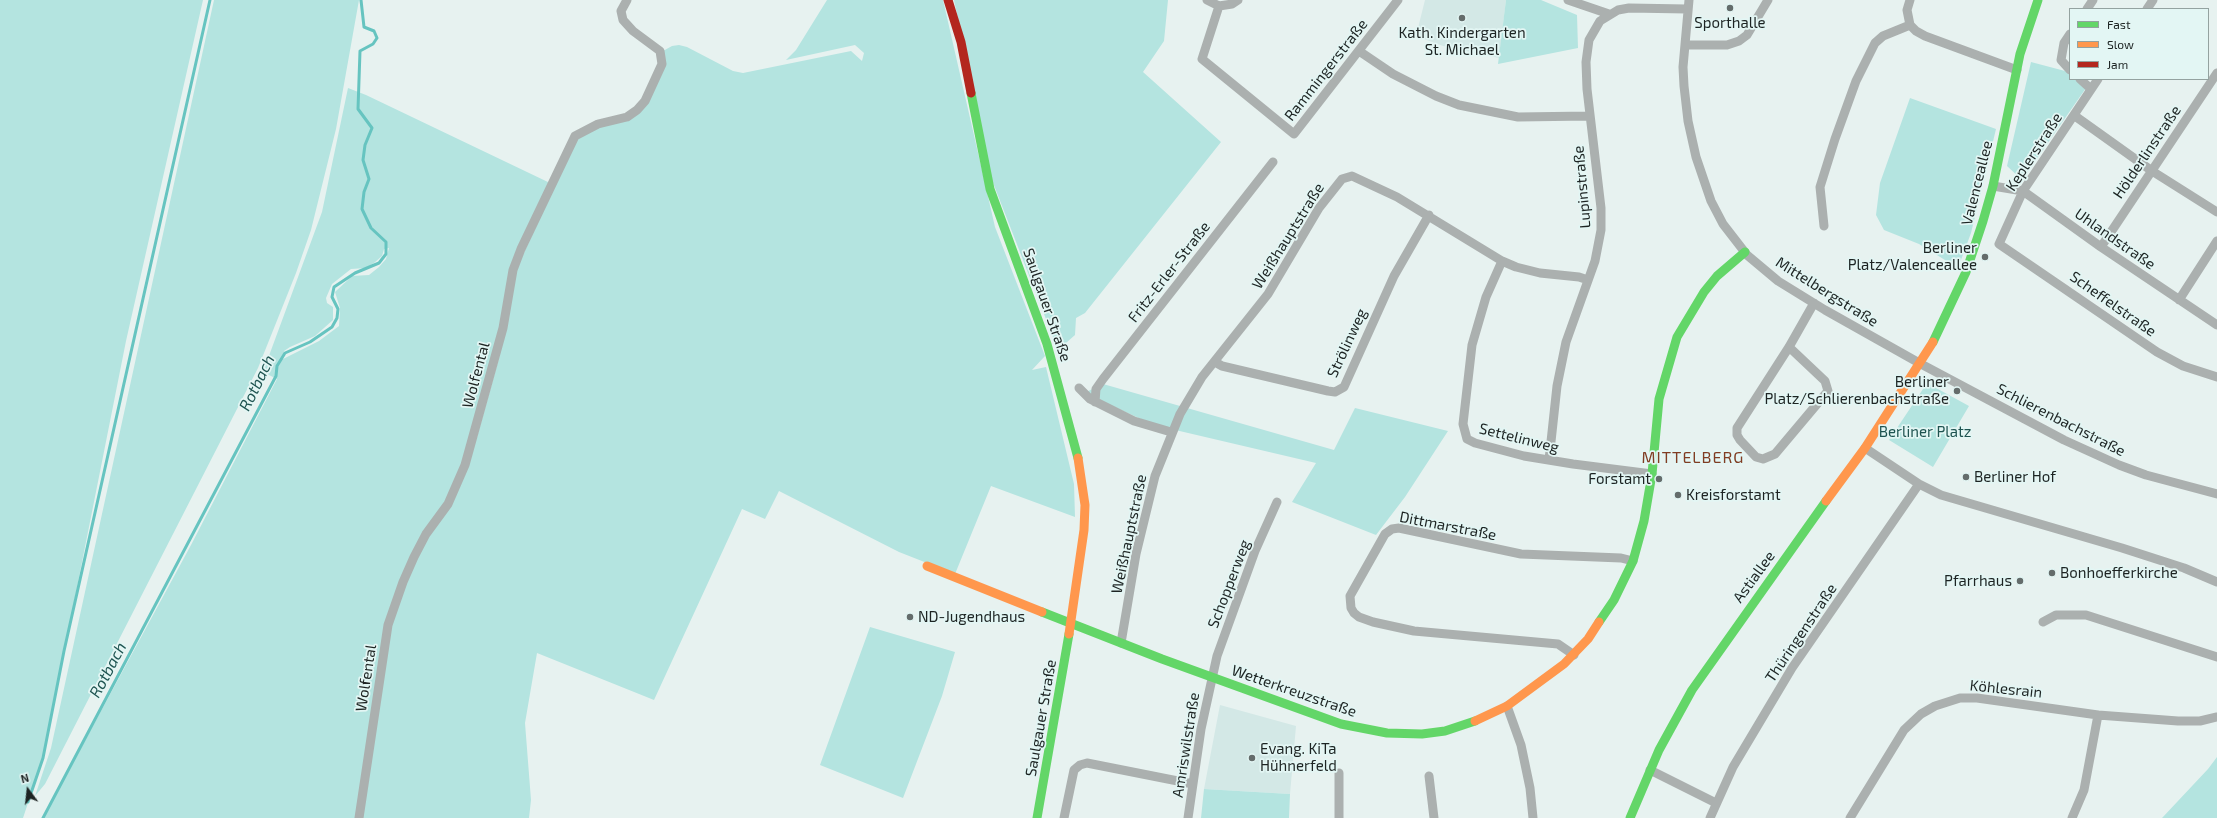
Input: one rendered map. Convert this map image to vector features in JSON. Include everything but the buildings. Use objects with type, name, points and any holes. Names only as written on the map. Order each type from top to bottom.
[{"type":"street","name":"Wolfental","points":[[358,818],[388,625],[402,582],[414,556],[426,534],[448,504],[465,465],[503,328],[513,270],[521,249],[575,136],[598,124],[627,117],[637,110],[645,101],[662,64],[660,51],[633,31],[623,20],[621,10],[627,0]]},
{"type":"street","name":"Saulgauer Straße","points":[[948,0],[961,42],[990,189],[1047,344],[1078,455],[1085,505],[1084,530],[1071,623],[1037,818]]},
{"type":"street","points":[[1207,0],[1220,6],[1232,4],[1238,0]]},
{"type":"street","name":"Rammingerstraße","points":[[1220,6],[1202,59],[1294,134],[1398,0]]},
{"type":"street","points":[[1568,0],[1609,14],[1628,4],[1688,4]]},
{"type":"street","points":[[1685,45],[1727,45],[1739,41],[1748,35],[1768,0]]},
{"type":"street","points":[[1910,0],[1907,10],[1910,25],[1926,36],[2017,70]]},
{"type":"street","name":"Valenceallee","points":[[1921,364],[1933,343],[1966,272],[1993,186],[2017,70],[2038,0]]},
{"type":"street","name":"Mittelbergstraße","points":[[1688,4],[1684,86],[1688,120],[1696,157],[1711,201],[1723,224],[1745,252],[1778,281],[1921,364]]},
{"type":"street","name":"Lupinstraße","points":[[1549,460],[1557,386],[1561,365],[1572,322],[1599,248],[1601,208],[1589,116],[1586,62],[1589,40],[1600,21],[1609,14]]},
{"type":"street","points":[[1824,226],[1820,187],[1835,139],[1858,75],[1876,43],[1883,36],[1910,25]]},
{"type":"street","points":[[2069,36],[2064,43],[2061,60],[2069,69]]},
{"type":"street","points":[[1359,51],[1393,74],[1436,96],[1459,105],[1518,117],[1589,116]]},
{"type":"street","name":"Hölderlinstraße","points":[[2101,247],[2217,73]]},
{"type":"street","points":[[2081,80],[2091,88]]},
{"type":"street","name":"Keplerstraße","points":[[1999,244],[2023,191],[2075,116],[2097,80]]},
{"type":"street","points":[[2075,116],[2152,171],[2217,212]]},
{"type":"street","name":"Fritz-Erler-Straße","points":[[1095,402],[1096,389],[1103,379],[1273,162]]},
{"type":"street","name":"Weißhauptstraße","points":[[1121,643],[1138,547],[1155,476],[1171,432],[1189,396],[1268,294],[1319,208],[1342,180],[1352,176],[1397,197],[1429,215],[1502,261],[1528,271],[1588,280]]},
{"type":"street","name":"Uhlandstraße","points":[[1993,186],[2023,191],[2101,247],[2217,325]]},
{"type":"street","name":"Strölinweg","points":[[1215,362],[1222,366],[1328,392],[1335,392],[1344,387],[1394,276],[1429,215]]},
{"type":"street","points":[[2179,300],[2217,241]]},
{"type":"street","name":"Scheffelstraße","points":[[1999,244],[2157,352],[2183,366],[2217,377]]},
{"type":"street","name":"Wetterkreuzstraße","points":[[1071,623],[1211,677],[1341,724],[1387,733],[1422,734],[1445,731],[1474,721],[1507,706],[1548,678],[1574,655],[1588,639],[1614,600],[1633,561],[1644,521],[1652,474],[1659,399],[1667,367],[1677,337],[1704,292],[1717,276],[1745,252]]},
{"type":"street","name":"Settelinweg","points":[[1502,261],[1486,297],[1472,345],[1463,424],[1464,434],[1467,439],[1475,443],[1549,460],[1652,474]]},
{"type":"street","points":[[1789,347],[1825,381],[1828,391],[1775,454],[1763,459],[1756,457],[1740,440],[1737,436],[1737,428],[1789,347],[1814,303]]},
{"type":"street","name":"Astiallee","points":[[1630,818],[1650,770],[1692,690],[1759,594],[1865,448],[1921,364]]},
{"type":"street","name":"Schlierenbachstraße","points":[[1921,364],[2092,453],[2146,475],[2217,494]]},
{"type":"street","points":[[1079,388],[1090,400],[1134,421],[1171,432]]},
{"type":"street","points":[[1865,448],[1919,484],[1941,495],[1957,501],[2122,548],[2184,568],[2217,582]]},
{"type":"street","name":"Thüringenstraße","points":[[1710,818],[1733,766],[1792,668],[1919,484]]},
{"type":"street","name":"Schopperweg","points":[[1211,677],[1238,595],[1277,502]]},
{"type":"street","name":"Dittmarstraße","points":[[1574,655],[1558,644],[1414,631],[1373,622],[1354,613],[1351,608],[1350,596],[1385,534],[1392,529],[1399,528],[1521,554],[1621,558],[1633,561]]},
{"type":"street","points":[[927,566],[1071,623]]},
{"type":"street","points":[[2043,622],[2056,615],[2086,615],[2217,657]]},
{"type":"street","name":"Amriswilstraße","points":[[1188,818],[1211,677]]},
{"type":"street","name":"Köhlesrain","points":[[1850,818],[1904,730],[1921,714],[1935,706],[1960,698],[1977,698],[2098,715],[2178,721],[2200,721],[2217,717]]},
{"type":"street","points":[[1507,706],[1521,745],[1530,788],[1533,818]]},
{"type":"street","points":[[2072,818],[2084,790],[2098,715]]},
{"type":"street","points":[[1064,818],[1074,770],[1080,765],[1087,763],[1193,784]]},
{"type":"street","points":[[1650,770],[1716,803]]},
{"type":"street","points":[[1339,773],[1339,818]]},
{"type":"street","points":[[1429,776],[1434,818]]},
{"type":"shaded area","name":"Kath. Kindergarten St. Michael","points":[[1425,0],[1506,0],[1499,58],[1443,46],[1416,36]]},
{"type":"shaded area","name":"Evang. KiTa Hühnerfeld","points":[[1220,705],[1296,726],[1290,794],[1204,789]]},
{"type":"green space","points":[[0,0],[203,0],[126,341],[43,758],[23,818],[0,818]]},
{"type":"green space","points":[[214,0],[359,0],[336,129],[311,230],[296,273],[258,368],[45,784],[35,796],[51,748]]},
{"type":"green space","points":[[827,0],[943,0],[995,227],[1045,356],[1032,370],[1046,367],[1074,484],[1075,517],[991,486],[955,574],[899,552],[779,491],[765,519],[742,509],[654,700],[537,653],[525,723],[531,800],[529,818],[43,818],[191,545],[277,379],[263,372],[322,212],[348,88],[366,95],[550,183],[523,237],[511,266],[494,357],[464,463],[448,504],[426,534],[407,574],[427,536],[449,505],[460,485],[477,437],[499,358],[516,270],[577,137],[586,131],[628,119],[641,109],[648,101],[664,63],[663,51],[672,46],[679,45],[687,47],[733,71],[743,73],[851,51],[862,61],[864,53],[855,45],[786,60],[796,50]],"holes":[[[389,248],[386,259],[369,275],[352,276],[335,292],[340,308],[339,326],[319,341],[283,359],[284,351],[315,336],[333,320],[333,307],[327,303],[326,298],[332,284],[351,269],[366,268],[374,263],[382,256],[384,249]]]},
{"type":"green space","points":[[954,0],[1168,0],[1164,41],[1143,72],[1221,142],[1085,313],[1076,318],[1075,335],[1058,350],[990,175]]},
{"type":"green space","points":[[1506,0],[1541,0],[1577,15],[1578,48],[1498,64]]},
{"type":"green space","points":[[2031,62],[2065,71],[2069,74],[2069,80],[2076,80],[2086,88],[2022,180],[2007,166]]},
{"type":"green space","points":[[1910,98],[1996,129],[1971,233],[1958,268],[1919,244],[1884,230],[1876,215],[1880,183]]},
{"type":"green space","name":"Berliner Platz","points":[[1927,383],[1969,406],[1933,467],[1889,440]]},
{"type":"green space","points":[[1103,384],[1334,450],[1355,408],[1448,431],[1405,497],[1376,535],[1292,502],[1316,463],[1154,425],[1084,393]]},
{"type":"green space","points":[[870,627],[955,652],[942,696],[903,798],[820,765]]},
{"type":"green space","points":[[2217,757],[2217,818],[2162,818],[2208,769]]},
{"type":"green space","points":[[1204,789],[1290,794],[1289,818],[1201,818]]},
{"type":"waterway","points":[[28,802],[43,758],[64,651],[210,0]]},
{"type":"waterway","name":"Rotbach","points":[[43,818],[276,376],[277,366],[285,353],[310,342],[332,327],[337,318],[338,309],[332,297],[334,287],[355,273],[379,263],[386,254],[386,242],[371,228],[362,209],[364,192],[369,179],[363,160],[365,145],[372,128],[358,109],[360,51],[373,44],[377,38],[374,31],[364,27],[361,0]]},
{"type":"traffic: fast","points":[[1933,342],[1966,272],[1983,221],[1993,186],[2020,54],[2038,0]]},
{"type":"traffic: fast","points":[[971,93],[990,189],[1047,344],[1078,458]]},
{"type":"traffic: fast","points":[[1599,622],[1614,600],[1633,561],[1644,521],[1652,474],[1659,399],[1677,337],[1704,292],[1717,276],[1745,252]]},
{"type":"traffic: fast","points":[[1630,818],[1659,750],[1692,690],[1826,501]]},
{"type":"traffic: fast","points":[[1042,612],[1162,659],[1341,724],[1387,733],[1422,734],[1445,731],[1475,721]]},
{"type":"traffic: fast","points":[[1037,818],[1069,634]]},
{"type":"traffic: slow","points":[[1826,501],[1865,448],[1933,342]]},
{"type":"traffic: slow","points":[[1069,634],[1084,530],[1085,505],[1078,458]]},
{"type":"traffic: slow","points":[[927,566],[1042,612]]},
{"type":"traffic: slow","points":[[1475,721],[1507,706],[1564,664],[1588,639],[1599,622]]},
{"type":"traffic: jam","points":[[948,0],[961,42],[971,93]]},
{"type":"place","name":"Sporthalle","points":[[1730,8]]},
{"type":"place","name":"Kath. Kindergarten St. Michael","points":[[1462,18]]},
{"type":"place","name":"Berliner Platz/Valenceallee","points":[[1985,257]]},
{"type":"place","name":"Berliner Platz/Schlierenbachstraße","points":[[1957,391]]},
{"type":"place","name":"Berliner Hof","points":[[1966,477]]},
{"type":"place","name":"Forstamt","points":[[1659,479]]},
{"type":"place","name":"Kreisforstamt","points":[[1678,495]]},
{"type":"place","name":"Bonhoefferkirche","points":[[2052,573]]},
{"type":"place","name":"Pfarrhaus","points":[[2020,581]]},
{"type":"place","name":"ND-Jugendhaus","points":[[910,617]]},
{"type":"place","name":"Evang. KiTa Hühnerfeld","points":[[1252,758]]},
{"type":"district","name":"MITTELBERG","points":[[1693,458]]}]
